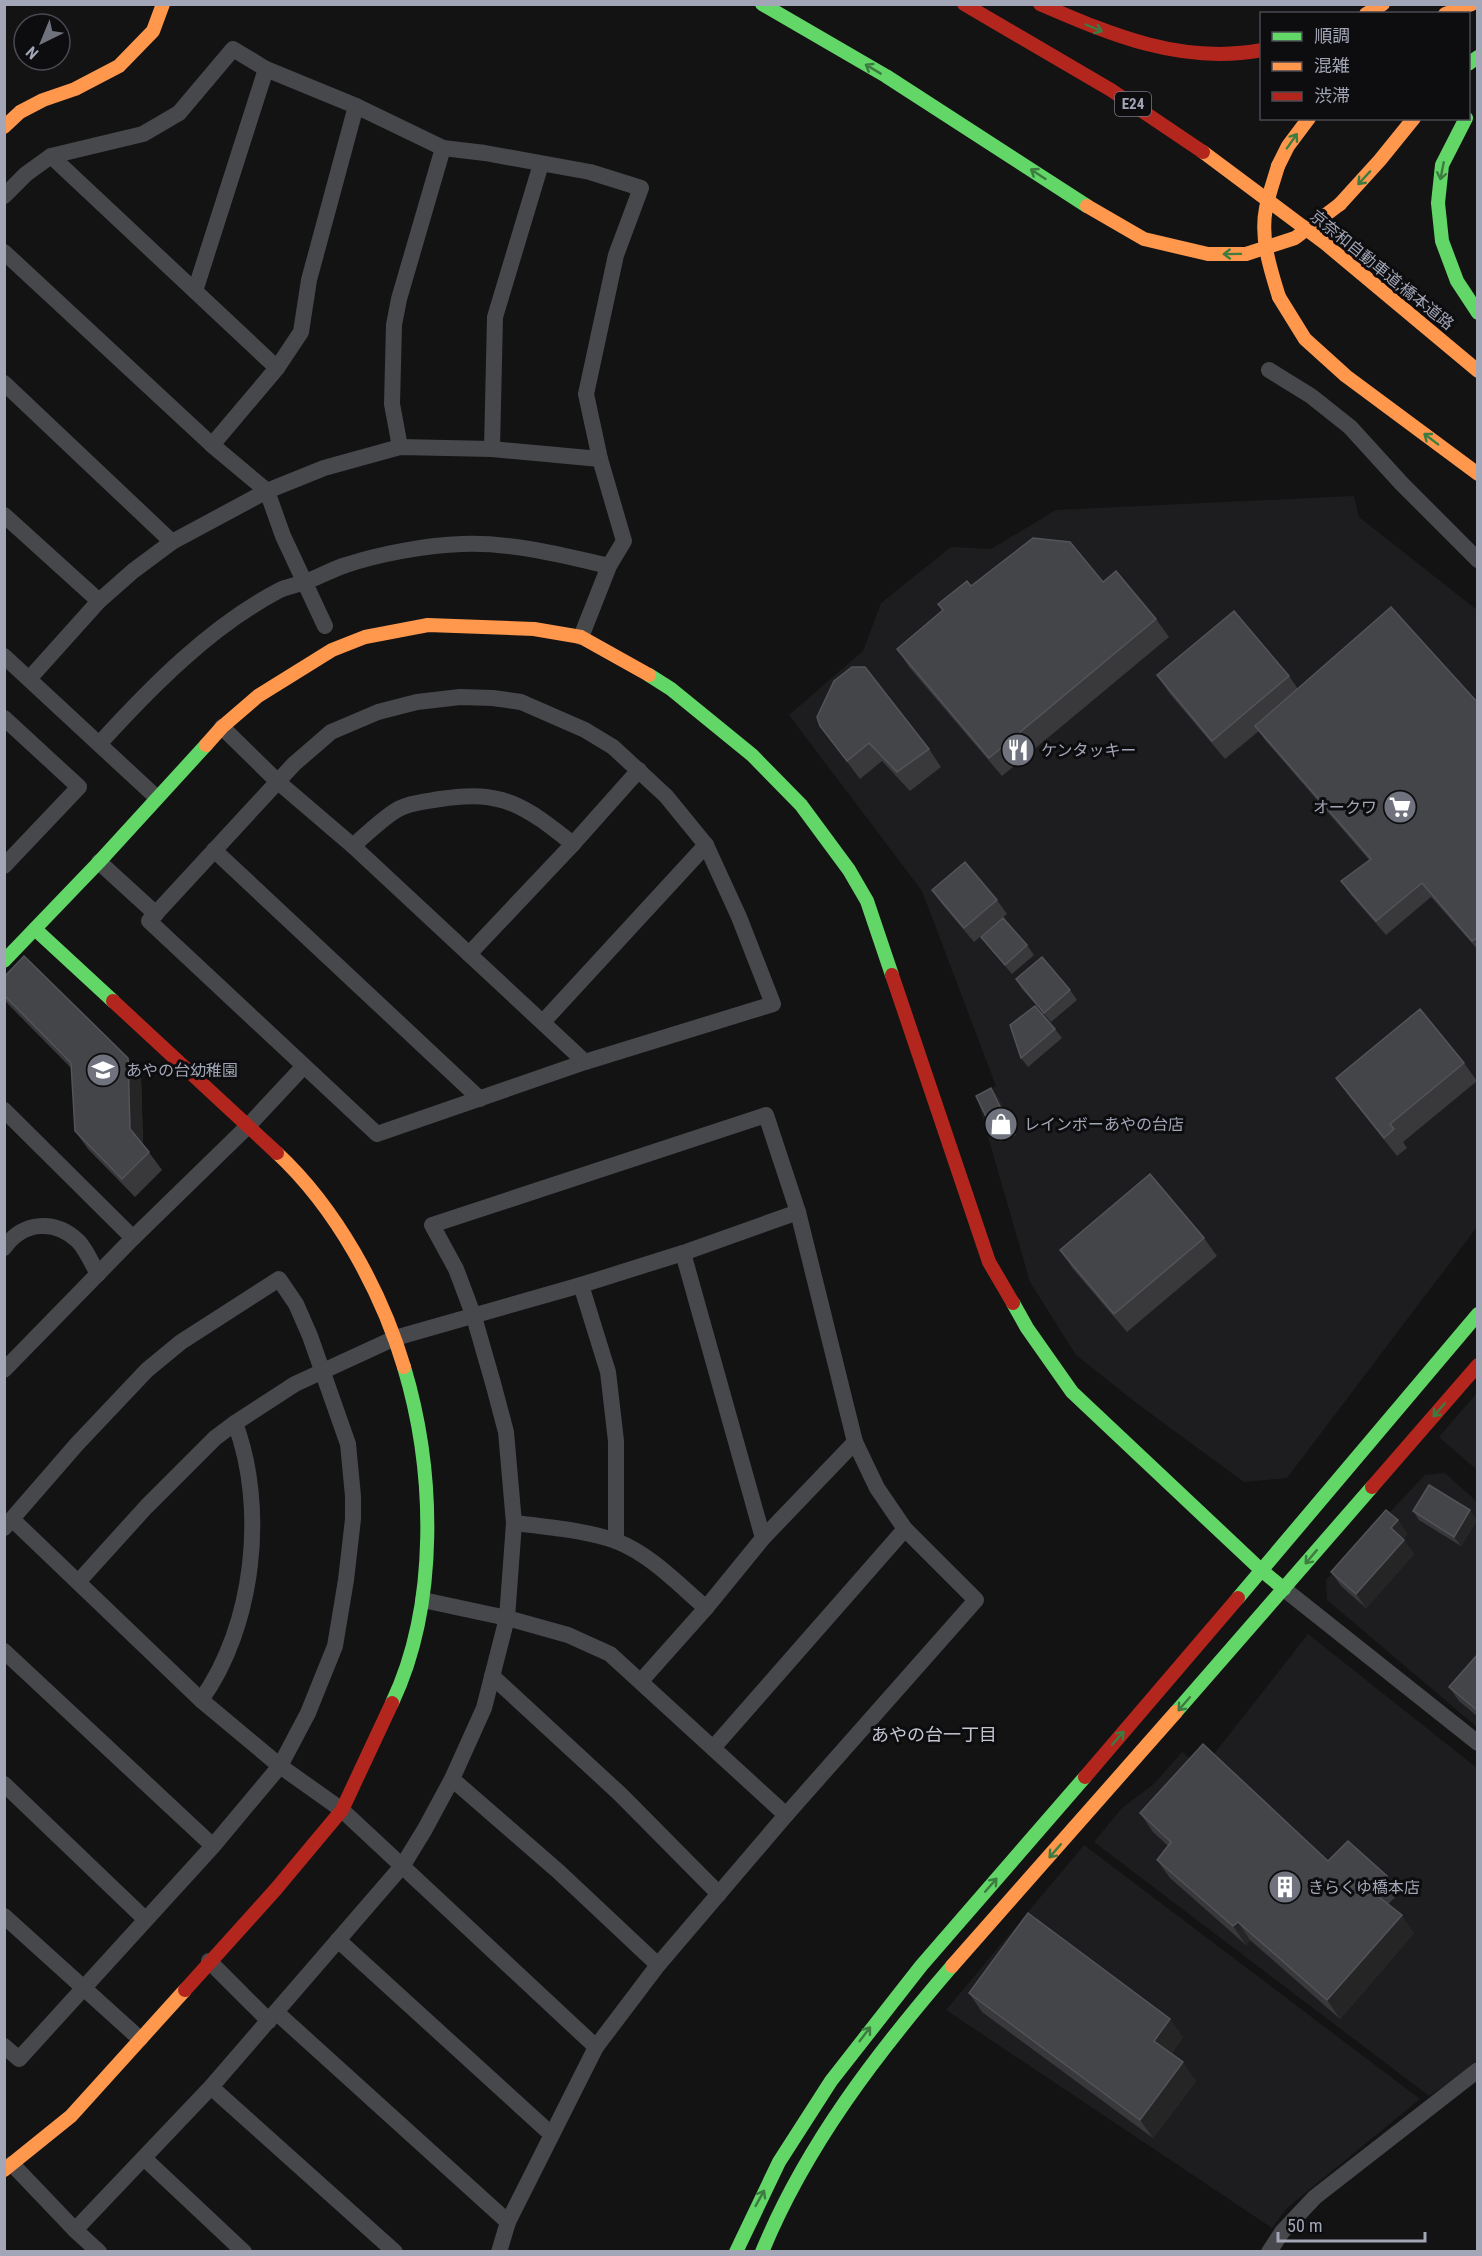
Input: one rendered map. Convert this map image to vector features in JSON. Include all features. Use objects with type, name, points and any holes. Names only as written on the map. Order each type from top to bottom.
[{"type":"main road","points":[[4,127],[20,112],[43,100],[75,89],[119,66],[153,31],[163,4]]},
{"type":"main road","points":[[762,4],[954,118],[1087,206],[1144,239],[1208,254],[1246,254],[1295,238],[1340,204],[1412,120]]},
{"type":"main road","name":"京奈和自動車道;橋本道路","points":[[964,4],[1107,87],[1204,152],[1397,300],[1478,371]]},
{"type":"main road","points":[[1040,4],[1117,38],[1155,50],[1201,54],[1260,50]]},
{"type":"main road","points":[[1369,12],[1383,4]]},
{"type":"main road","points":[[1450,12],[1472,4]]},
{"type":"main road","points":[[1308,120],[1288,146],[1278,166],[1266,209],[1264,235],[1268,262],[1279,297],[1305,339],[1346,376],[1478,474]]},
{"type":"main road","points":[[1465,120],[1442,165],[1438,203],[1442,241],[1457,282],[1478,313]]},
{"type":"main road","points":[[4,961],[99,862],[222,727],[258,696],[332,650],[365,637],[428,625],[534,629],[581,637],[623,658],[671,689],[752,755],[801,806],[849,870],[867,901],[989,1262],[1027,1328],[1072,1392],[1284,1589]]},
{"type":"main road","points":[[8,2167],[71,2116],[276,1889],[342,1810],[395,1697],[406,1667],[423,1600],[427,1535],[427,1482],[409,1384],[395,1338],[363,1267],[321,1203],[292,1167],[35,929]]},
{"type":"main road","points":[[736,2252],[754,2207],[792,2139],[831,2079],[882,2012],[1201,1642],[1260,1569],[1478,1314]]},
{"type":"main road","points":[[762,2252],[781,2206],[807,2159],[856,2087],[917,2008],[1478,1365]]},
{"type":"street","points":[[4,196],[26,174],[51,156],[143,134],[179,113],[233,49],[267,69],[356,106],[443,148],[485,153],[590,172],[641,188],[616,255],[586,394],[600,459],[624,541],[609,566],[581,637]]},
{"type":"street","points":[[195,291],[267,69]]},
{"type":"street","points":[[212,445],[277,368],[301,332],[309,280],[356,106]]},
{"type":"street","points":[[400,447],[392,404],[394,325],[399,299],[443,148]]},
{"type":"street","points":[[51,156],[277,368]]},
{"type":"street","points":[[492,449],[495,317],[541,164]]},
{"type":"street","points":[[4,252],[212,445],[267,491],[283,536],[325,626]]},
{"type":"street","points":[[1269,370],[1311,396],[1350,428],[1478,560]]},
{"type":"street","points":[[4,383],[171,542]]},
{"type":"street","points":[[29,679],[99,601],[171,542],[267,491],[324,468],[400,447],[492,449],[600,459]]},
{"type":"street","points":[[4,515],[99,601]]},
{"type":"street","points":[[100,743],[153,685],[235,617],[280,590],[345,566],[376,557],[462,544],[510,547],[609,566]]},
{"type":"street","points":[[4,656],[156,797]]},
{"type":"street","points":[[460,697],[521,702],[585,730],[613,747],[639,770],[666,796],[706,845],[739,917],[773,1005],[585,1062],[377,1134],[149,921],[311,747],[331,732],[378,712],[417,702],[460,697]]},
{"type":"street","points":[[4,718],[79,787],[4,866]]},
{"type":"street","points":[[222,727],[277,781],[352,846],[585,1062]]},
{"type":"street","points":[[469,954],[639,770]]},
{"type":"street","points":[[352,846],[392,813],[411,803],[451,797],[487,796],[508,801],[534,813],[573,844]]},
{"type":"street","points":[[543,1022],[706,845]]},
{"type":"street","points":[[214,850],[480,1100]]},
{"type":"street","points":[[99,862],[156,914]]},
{"type":"street","points":[[4,1370],[133,1238],[248,1126],[304,1066]]},
{"type":"street","points":[[4,1110],[133,1238]]},
{"type":"street","points":[[75,2230],[211,2087],[403,1865],[452,1779],[484,1708],[507,1618],[514,1523],[506,1432],[474,1317],[456,1269],[432,1225],[766,1114],[798,1212],[855,1442],[877,1488],[906,1529],[976,1600],[786,1815],[658,1965],[596,2047],[508,2222],[499,2252]]},
{"type":"street","points":[[78,1581],[146,1507],[215,1438],[287,1389],[324,1370],[395,1338],[580,1286],[683,1253],[798,1212]]},
{"type":"street","points":[[4,1248],[8,1242],[31,1227],[56,1226],[79,1242],[98,1274]]},
{"type":"street","points":[[683,1253],[763,1538]]},
{"type":"street","points":[[4,2046],[19,2059],[213,1846],[280,1766],[308,1713],[335,1646],[350,1552],[353,1496],[348,1444],[340,1426],[324,1370],[296,1304],[279,1280],[181,1342],[147,1370],[77,1444],[9,1524],[78,1581],[201,1700],[280,1766],[342,1810],[596,2047]]},
{"type":"street","points":[[580,1286],[608,1372],[616,1441],[616,1541]]},
{"type":"street","points":[[201,1700],[216,1680],[228,1655],[240,1619],[249,1568],[251,1495],[244,1446],[235,1423]]},
{"type":"street","points":[[641,1681],[706,1608],[763,1538],[855,1442]]},
{"type":"street","points":[[514,1523],[564,1529],[616,1541],[649,1559],[706,1608]]},
{"type":"street","points":[[713,1748],[906,1529]]},
{"type":"street","points":[[1284,1589],[1478,1743]]},
{"type":"street","points":[[423,1600],[507,1618],[568,1635],[610,1654],[786,1815]]},
{"type":"street","points":[[4,1651],[213,1846]]},
{"type":"street","points":[[492,1676],[620,1794],[719,1894]]},
{"type":"street","points":[[452,1779],[559,1872],[658,1965]]},
{"type":"street","points":[[4,1784],[145,1919]]},
{"type":"street","points":[[4,1916],[140,2039]]},
{"type":"street","points":[[338,1940],[551,2134]]},
{"type":"street","points":[[209,1962],[508,2222]]},
{"type":"street","points":[[1269,2252],[1281,2232],[1315,2197],[1478,2070]]},
{"type":"street","points":[[211,2087],[395,2252]]},
{"type":"street","points":[[145,2159],[244,2252]]},
{"type":"street","points":[[8,2167],[99,2252]]},
{"type":"shaded area","points":[[1354,496],[1359,517],[1477,610],[1477,1227],[1287,1478],[1244,1482],[1139,1405],[1076,1355],[1030,1282],[976,1095],[996,1086],[922,891],[789,715],[863,651],[881,603],[951,547],[991,549],[1056,510]]},
{"type":"shaded area","points":[[1477,1393],[1477,1470],[1439,1437]]},
{"type":"shaded area","points":[[1445,1473],[1477,1502],[1477,1727],[1327,1600],[1326,1580],[1425,1475]]},
{"type":"shaded area","points":[[1308,1634],[1477,1768],[1477,2060],[1458,2077],[1429,2096],[1094,1842],[1122,1808],[1155,1783],[1182,1752],[1203,1768]]},
{"type":"shaded area","points":[[1084,1845],[1420,2099],[1287,2208],[1272,2228],[946,2010]]},
{"type":"building","points":[[1033,538],[1070,542],[1103,582],[1116,571],[1156,619],[989,758],[897,649],[943,610],[938,604],[967,581],[971,586]]},
{"type":"building","name":"オークワ","points":[[1391,607],[1478,703],[1478,937],[1472,941],[1422,883],[1376,921],[1341,881],[1371,859],[1255,726]]},
{"type":"building","points":[[1234,611],[1289,676],[1212,741],[1157,675]]},
{"type":"building","points":[[852,667],[865,667],[929,749],[897,772],[869,743],[847,761],[820,726],[817,717],[834,681]]},
{"type":"building","points":[[965,862],[997,900],[964,928],[932,890]]},
{"type":"building","points":[[1003,918],[1027,945],[1005,965],[981,937]]},
{"type":"building","points":[[24,956],[128,1058],[130,1129],[149,1152],[122,1179],[75,1131],[71,1063],[4,995],[4,977]]},
{"type":"building","points":[[1042,957],[1070,990],[1044,1013],[1016,979]]},
{"type":"building","points":[[1035,1006],[1055,1029],[1021,1058],[1010,1025]]},
{"type":"building","points":[[1420,1009],[1464,1063],[1390,1124],[1394,1129],[1384,1138],[1336,1078]]},
{"type":"building","name":"レインボーあやの台店","points":[[991,1088],[1009,1125],[994,1133],[976,1096]]},
{"type":"building","points":[[1150,1174],[1204,1238],[1114,1314],[1060,1250]]},
{"type":"building","points":[[1429,1485],[1470,1510],[1454,1537],[1413,1511]]},
{"type":"building","points":[[1386,1510],[1398,1520],[1391,1528],[1404,1540],[1356,1594],[1331,1572]]},
{"type":"building","points":[[1478,1654],[1478,1711],[1449,1687]]},
{"type":"building","name":"きらくゆ橋本店","points":[[1203,1744],[1328,1861],[1348,1841],[1387,1876],[1370,1890],[1402,1915],[1327,2000],[1238,1922],[1233,1926],[1157,1860],[1171,1842],[1140,1813]]},
{"type":"building","points":[[1028,1913],[1170,2019],[1154,2041],[1183,2062],[1140,2120],[969,1993]]},
{"type":"traffic: fast","points":[[762,4],[886,76],[1087,206]]},
{"type":"traffic: fast","points":[[1470,63],[1478,57]]},
{"type":"traffic: fast","points":[[1465,120],[1442,165],[1438,203],[1442,241],[1457,281],[1478,313]]},
{"type":"traffic: fast","points":[[649,675],[671,689],[752,755],[801,805],[849,870],[867,901],[892,975]]},
{"type":"traffic: fast","points":[[4,961],[206,745]]},
{"type":"traffic: fast","points":[[35,929],[113,1001]]},
{"type":"traffic: fast","points":[[1013,1303],[1027,1328],[1072,1392],[1284,1589]]},
{"type":"traffic: fast","points":[[1238,1598],[1478,1314]]},
{"type":"traffic: fast","points":[[392,1703],[407,1664],[418,1623],[425,1580],[427,1536],[422,1449],[404,1367]]},
{"type":"traffic: fast","points":[[1176,1712],[1372,1487]]},
{"type":"traffic: fast","points":[[736,2252],[779,2162],[831,2081],[921,1966],[1085,1777]]},
{"type":"traffic: fast","points":[[762,2252],[800,2174],[845,2101],[897,2032],[952,1966]]},
{"type":"traffic: slow","points":[[4,127],[20,112],[43,100],[75,89],[119,66],[153,31],[163,4]]},
{"type":"traffic: slow","points":[[1369,12],[1383,4]]},
{"type":"traffic: slow","points":[[1450,12],[1472,4]]},
{"type":"traffic: slow","points":[[1278,166],[1288,146],[1308,120]]},
{"type":"traffic: slow","points":[[1340,204],[1412,120]]},
{"type":"traffic: slow","points":[[1203,152],[1326,244],[1478,371]]},
{"type":"traffic: slow","points":[[1278,166],[1266,208],[1264,230],[1267,253],[1279,297]]},
{"type":"traffic: slow","points":[[1087,206],[1144,239],[1208,254],[1246,254],[1295,238],[1340,204]]},
{"type":"traffic: slow","points":[[1279,297],[1305,339],[1346,376],[1478,474]]},
{"type":"traffic: slow","points":[[206,745],[222,727],[258,696],[332,650],[365,637],[428,625],[534,629],[581,637],[649,675]]},
{"type":"traffic: slow","points":[[277,1153],[318,1199],[354,1252],[383,1309],[404,1367]]},
{"type":"traffic: slow","points":[[952,1966],[1176,1712]]},
{"type":"traffic: slow","points":[[4,2170],[71,2116],[185,1990]]},
{"type":"traffic: jam","points":[[964,4],[1111,90],[1203,152]]},
{"type":"traffic: jam","points":[[1040,4],[1121,36],[1176,50],[1204,54],[1232,54],[1260,50]]},
{"type":"traffic: jam","points":[[892,975],[989,1262],[1013,1303]]},
{"type":"traffic: jam","points":[[113,1001],[277,1153]]},
{"type":"traffic: jam","points":[[1372,1487],[1478,1365]]},
{"type":"traffic: jam","points":[[1085,1777],[1238,1598]]},
{"type":"traffic: jam","points":[[185,1990],[276,1889],[342,1810],[392,1703]]},
{"type":"place","name":"ケンタッキー","points":[[1018,750]]},
{"type":"place","name":"オークワ","points":[[1400,807]]},
{"type":"place","name":"あやの台幼稚園","points":[[103,1070]]},
{"type":"place","name":"レインボーあやの台店","points":[[1001,1124]]},
{"type":"place","name":"きらくゆ橋本店","points":[[1285,1887]]},
{"type":"district","name":"あやの台一丁目","points":[[934,1734]]}]
